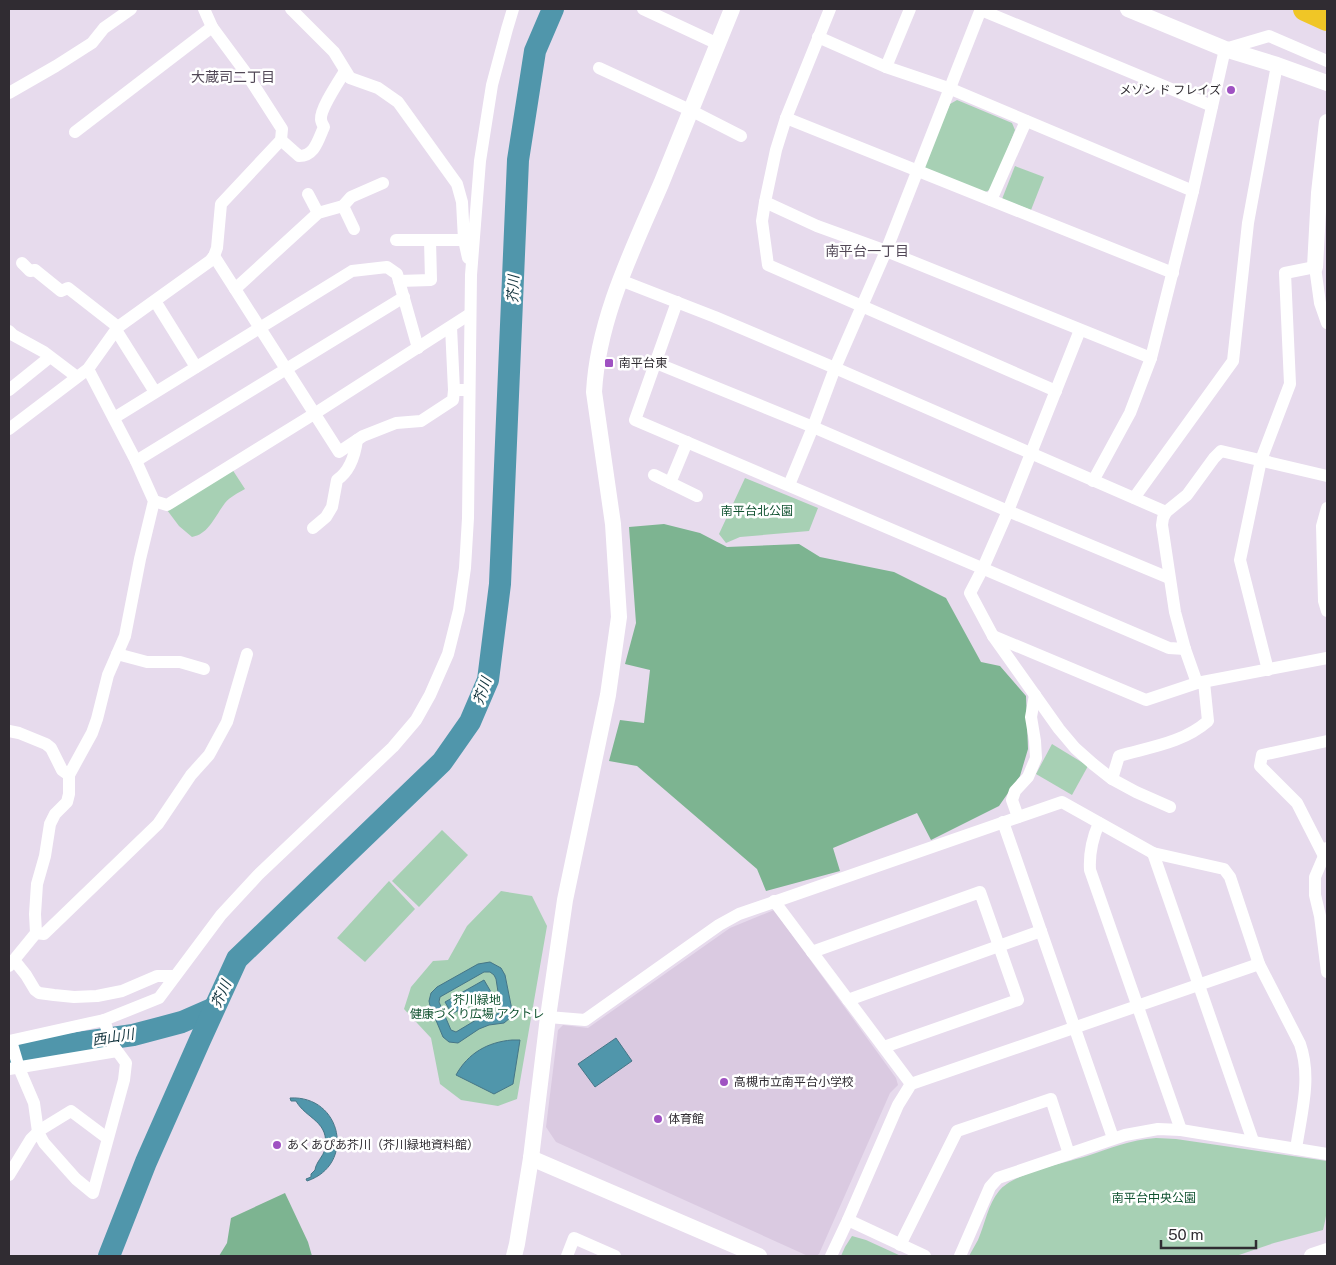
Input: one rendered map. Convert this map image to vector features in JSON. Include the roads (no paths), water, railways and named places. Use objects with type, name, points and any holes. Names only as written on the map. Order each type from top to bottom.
[{"type":"highway","points":[[1305,9],[1327,19]]},
{"type":"street","points":[[9,93],[92,43],[104,28],[131,9]]},
{"type":"street","points":[[9,429],[88,369],[117,328],[204,266],[214,256],[218,240],[221,204],[281,140],[282,129],[246,73],[212,27],[204,9]]},
{"type":"street","points":[[291,9],[334,52],[350,78],[378,88],[398,102],[457,184],[462,202],[464,240],[472,275]]},
{"type":"street","points":[[105,1023],[114,1047],[126,1063],[124,1080],[93,1193],[67,1170],[44,1143],[38,1132],[34,1104],[16,1068],[11,1041],[105,1023],[159,998],[221,915],[258,875],[393,747],[416,720],[430,695],[448,654],[459,610],[465,568],[468,518],[470,314],[480,161],[492,85],[514,9]]},
{"type":"street","points":[[643,9],[718,44]]},
{"type":"street","points":[[514,1256],[531,1158],[548,1017],[565,900],[608,695],[619,617],[612,524],[594,392],[595,373],[603,333],[620,280],[692,111],[732,9]]},
{"type":"street","points":[[830,9],[786,118],[776,150],[762,221],[768,265],[1056,391]]},
{"type":"street","points":[[886,67],[910,9]]},
{"type":"street","points":[[789,485],[835,368],[886,251],[981,9],[1212,106]]},
{"type":"street","points":[[1128,9],[1225,49],[1327,82]]},
{"type":"street","points":[[75,132],[212,27]]},
{"type":"street","points":[[1225,49],[1269,36],[1327,61]]},
{"type":"street","points":[[818,37],[886,67],[951,89],[1193,191]]},
{"type":"street","points":[[1093,481],[1130,413],[1151,358],[1193,191],[1225,49]]},
{"type":"street","points":[[1134,498],[1233,361],[1248,222],[1278,65]]},
{"type":"street","points":[[600,68],[741,136]]},
{"type":"street","points":[[281,140],[299,156],[306,156],[313,150],[324,127],[320,118],[345,71]]},
{"type":"street","points":[[786,118],[1173,273]]},
{"type":"street","points":[[991,200],[1026,120]]},
{"type":"street","points":[[1327,122],[1319,193],[1315,267],[1320,303],[1327,322]]},
{"type":"street","points":[[235,288],[318,213],[342,206],[350,197],[382,184]]},
{"type":"street","points":[[308,194],[318,213]]},
{"type":"street","points":[[765,202],[817,226],[886,251],[1151,358]]},
{"type":"street","points":[[342,206],[354,229]]},
{"type":"street","points":[[396,240],[464,240]]},
{"type":"street","points":[[399,280],[431,280],[430,240]]},
{"type":"street","points":[[214,256],[339,452],[363,436],[396,424],[421,421],[453,400],[452,326]]},
{"type":"street","points":[[22,263],[30,271],[35,270],[60,291],[68,288],[117,328],[156,392]]},
{"type":"street","points":[[114,418],[352,271],[387,267],[397,274],[418,348]]},
{"type":"street","points":[[1268,670],[1240,560],[1261,460],[1290,384],[1285,273],[1315,267]]},
{"type":"street","points":[[620,280],[835,368],[1166,512]]},
{"type":"street","points":[[136,461],[404,297]]},
{"type":"street","points":[[155,301],[196,367]]},
{"type":"street","points":[[677,302],[634,420],[1169,648],[1185,649]]},
{"type":"street","points":[[154,501],[167,505],[470,314]]},
{"type":"street","points":[[1080,330],[1008,511],[970,593],[993,636],[1059,729],[1075,748],[1112,779],[1170,807]]},
{"type":"street","points":[[9,331],[44,352],[77,377]]},
{"type":"street","points":[[9,390],[50,357]]},
{"type":"street","points":[[656,363],[813,427],[1169,578]]},
{"type":"street","points":[[88,369],[136,461],[154,501],[140,559],[125,636],[108,675],[92,733],[69,775],[67,802],[50,824],[45,856],[37,884],[36,933],[12,963],[26,975],[35,990],[39,993],[54,996],[97,996],[122,991],[157,976],[175,976]]},
{"type":"street","points":[[454,390],[469,390]]},
{"type":"street","points":[[313,528],[326,517],[332,507],[337,480],[342,476],[355,455],[357,440]]},
{"type":"street","points":[[670,483],[688,442]]},
{"type":"street","points":[[1112,779],[1119,756],[1173,742],[1198,730],[1208,722],[1201,683],[1185,649],[1175,612],[1162,525],[1166,512],[1190,492],[1220,451],[1327,476]]},
{"type":"street","points":[[654,476],[697,496]]},
{"type":"street","points":[[1327,508],[1322,526],[1324,601],[1327,611]]},
{"type":"street","points":[[993,636],[1146,700],[1201,683],[1327,658]]},
{"type":"street","points":[[117,654],[147,662],[180,662],[204,669]]},
{"type":"street","points":[[36,933],[44,934],[158,824],[191,775],[209,755],[227,722],[247,654]]},
{"type":"street","points":[[1018,817],[1012,800],[1015,791],[1028,777],[1036,758],[1032,717],[1035,695]]},
{"type":"street","points":[[9,731],[46,744],[51,748],[62,770],[69,775]]},
{"type":"street","points":[[1327,740],[1262,755],[1260,766],[1297,803],[1325,852],[1315,877],[1315,895],[1320,916],[1327,972]]},
{"type":"street","points":[[548,1017],[585,1020],[719,925],[739,914],[1062,802],[1153,853],[1224,869],[1230,877],[1259,964],[1300,1044],[1306,1078],[1296,1148]]},
{"type":"street","points":[[1003,822],[1113,1138]]},
{"type":"street","points":[[1100,823],[1092,842],[1090,870],[1181,1130]]},
{"type":"street","points":[[1153,853],[1253,1141]]},
{"type":"street","points":[[812,952],[980,892],[1018,1000],[884,1046]]},
{"type":"street","points":[[774,901],[911,1084]]},
{"type":"street","points":[[848,1000],[1041,931]]},
{"type":"street","points":[[831,1256],[898,1105],[911,1084],[1259,964]]},
{"type":"street","points":[[16,1068],[114,1047]]},
{"type":"street","points":[[900,1245],[957,1131],[1051,1099],[1069,1154]]},
{"type":"street","points":[[10,1170],[38,1132],[71,1111],[107,1138]]},
{"type":"street","points":[[960,1256],[990,1187],[998,1178],[1113,1138],[1147,1130],[1181,1130],[1327,1154]]},
{"type":"street","points":[[531,1158],[759,1256]]},
{"type":"street","points":[[848,1220],[925,1256]]},
{"type":"street","points":[[567,1256],[574,1238],[615,1256]]},
{"type":"street","points":[[1312,1256],[1327,1251]]},
{"type":"water","points":[[490,962],[501,968],[505,975],[512,1010],[510,1018],[504,1023],[489,1025],[479,1029],[458,1043],[449,1042],[443,1037],[430,1006],[431,993],[437,987],[478,964]],"holes":[[[484,972],[490,972],[496,979],[501,1011],[495,1015],[476,1020],[456,1032],[451,1030],[439,1002],[440,997]]]},
{"type":"water","points":[[484,980],[491,992],[452,1014],[445,1002]]},
{"type":"water","points":[[616,1038],[632,1061],[595,1087],[578,1064]]},
{"type":"water","points":[[520,1040],[513,1084],[494,1094],[456,1075],[466,1061],[479,1050],[495,1043]]},
{"type":"water","points":[[290,1098],[308,1100],[321,1107],[331,1119],[336,1132],[337,1147],[332,1161],[322,1173],[307,1181],[306,1179],[311,1177],[324,1152],[326,1140],[321,1126],[296,1101],[291,1101]]},
{"type":"waterway","name":"芥川","points":[[109,1256],[146,1162],[237,959],[442,762],[470,722],[488,680],[500,584],[518,160],[535,51],[553,9]]},
{"type":"waterway","name":"西山川","points":[[9,1053],[133,1035],[182,1022],[214,1008]]},
{"type":"place","name":"メゾン ド フレイズ","points":[[1231,90]]},
{"type":"place","name":"南平台東","points":[[609,363]]},
{"type":"place","name":"高槻市立南平台小学校","points":[[724,1082]]},
{"type":"place","name":"体育館","points":[[658,1119]]},
{"type":"place","name":"あくあぴあ芥川（芥川緑地資料館）","points":[[277,1145]]},
{"type":"district","name":"大蔵司二丁目","points":[[233,77]]},
{"type":"district","name":"南平台一丁目","points":[[867,251]]},
{"type":"park label","name":"南平台北公園","points":[[757,511]]},
{"type":"park label","name":"芥川緑地 健康づくり広場 アクトレ","points":[[477,1007]]},
{"type":"park label","name":"南平台中央公園","points":[[1154,1198]]}]
